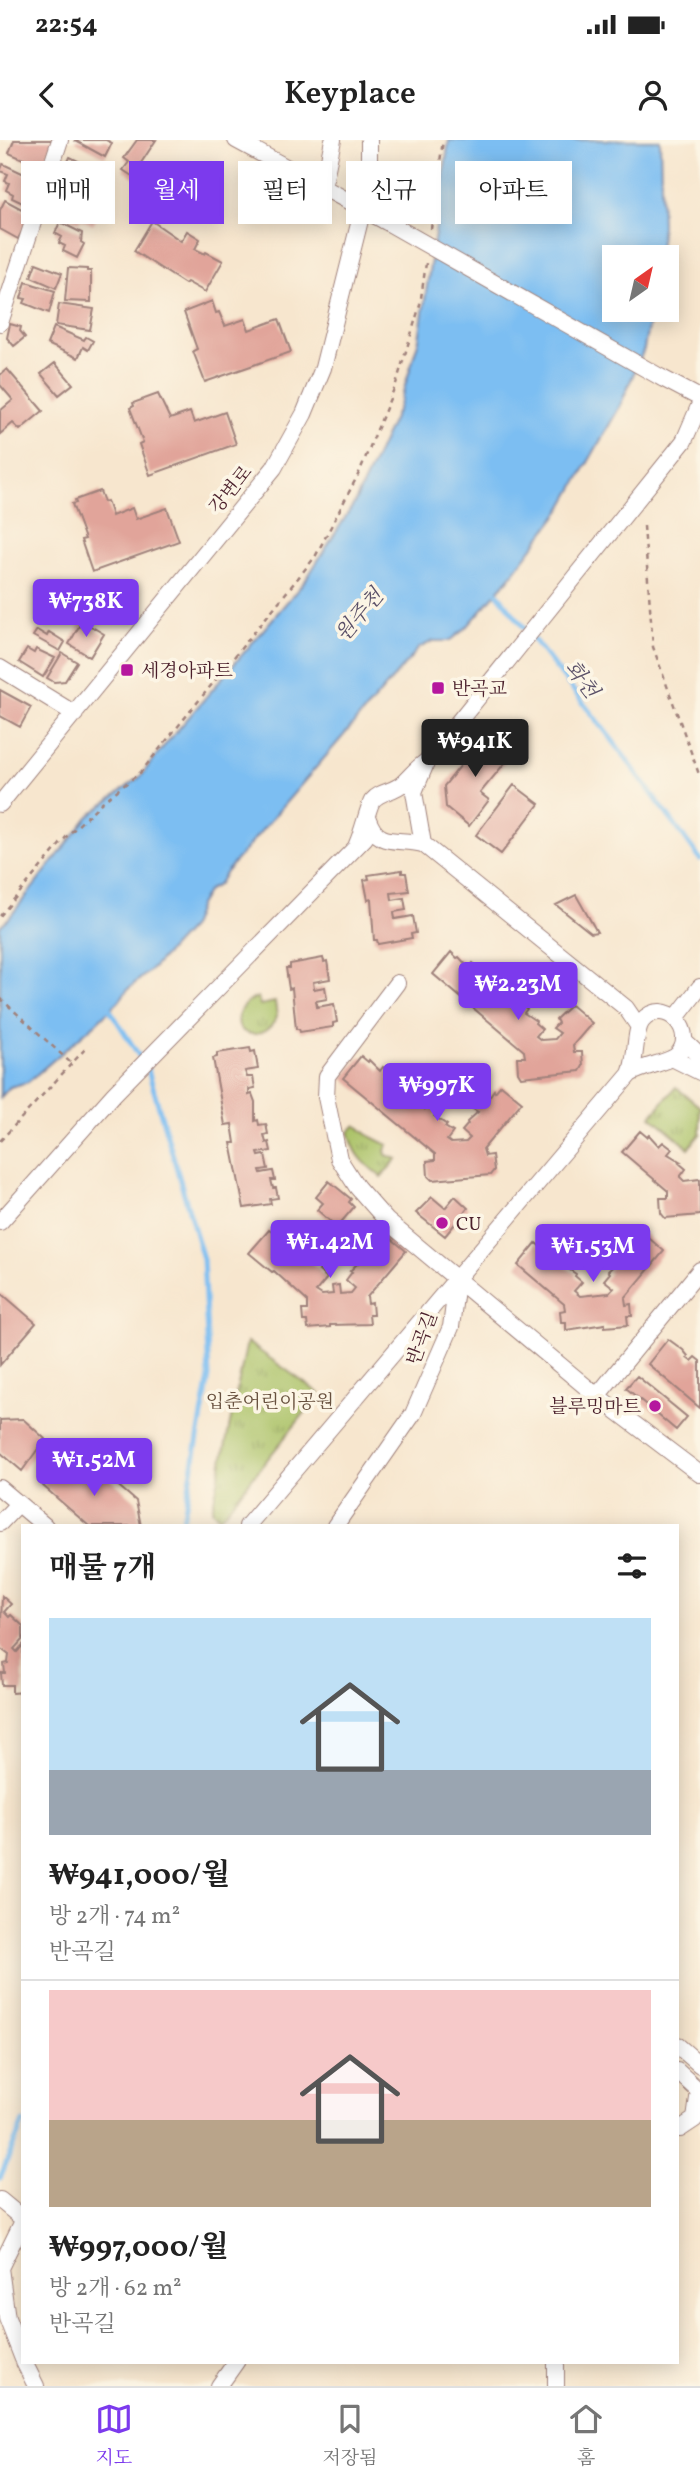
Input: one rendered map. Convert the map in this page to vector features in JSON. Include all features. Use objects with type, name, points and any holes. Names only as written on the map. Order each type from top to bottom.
[{"type":"street","points":[[0,323],[60,140]]},
{"type":"street","points":[[236,140],[274,161]]},
{"type":"street","points":[[329,161],[333,140]]},
{"type":"street","name":"강변로","points":[[369,140],[369,161]]},
{"type":"street","name":"강변로","points":[[0,804],[274,468],[304,414],[323,368],[359,224]]},
{"type":"street","points":[[390,224],[700,398]]},
{"type":"street","points":[[0,1222],[114,1094],[357,844],[370,825],[370,804],[382,793],[401,785],[414,770],[427,761],[684,441],[700,404]]},
{"type":"street","points":[[0,668],[75,714]]},
{"type":"street","points":[[423,844],[414,792],[427,761]]},
{"type":"street","points":[[382,793],[399,791],[413,800],[418,812],[413,831],[400,840]]},
{"type":"street","points":[[370,825],[384,839],[423,844],[626,1008],[642,1028],[646,1056],[667,1059],[700,1072]]},
{"type":"street","points":[[397,983],[327,1076],[326,1097],[339,1159],[357,1187],[387,1221],[597,1396],[700,1474]]},
{"type":"street","points":[[676,1018],[700,987]]},
{"type":"street","points":[[249,1524],[630,1074],[642,1028],[664,1012],[676,1018],[683,1026],[685,1042],[682,1049],[667,1059],[630,1074]]},
{"type":"street","points":[[685,1042],[700,1056]]},
{"type":"street","points":[[597,1396],[700,1270]]},
{"type":"street","name":"반곡길","points":[[336,1524],[413,1414],[452,1327],[457,1281]]},
{"type":"street","points":[[0,1488],[43,1524]]},
{"type":"street","points":[[0,1523],[18,1504]]},
{"type":"street","points":[[679,2047],[700,2065]]},
{"type":"street","points":[[679,2073],[700,2092],[695,2119],[679,2128]]},
{"type":"street","points":[[0,2200],[21,2218]]},
{"type":"street","points":[[21,2224],[1,2268],[7,2318],[21,2356]]},
{"type":"street","points":[[25,2364],[36,2386]]},
{"type":"street","points":[[219,2386],[235,2364]]},
{"type":"street","points":[[556,2364],[556,2386]]},
{"type":"path","points":[[430,238],[443,140]]},
{"type":"path","points":[[0,916],[67,836],[101,803],[141,772],[315,557],[359,473],[396,384],[420,305],[428,251]]},
{"type":"path","points":[[645,526],[653,648],[700,777]]},
{"type":"path","points":[[0,998],[72,1064]]},
{"type":"path","points":[[0,1141],[87,1048]]},
{"type":"green space","points":[[258,997],[260,1005],[275,1002],[277,1016],[266,1030],[250,1034],[240,1029],[239,1013],[248,1002]]},
{"type":"green space","points":[[676,1087],[700,1107],[700,1134],[689,1148],[651,1116]]},
{"type":"green space","points":[[356,1125],[368,1135],[388,1145],[386,1155],[397,1159],[381,1177],[354,1147],[349,1132]]},
{"type":"green space","name":"입춘어린이공원","points":[[247,1342],[320,1394],[220,1518],[212,1510]]},
{"type":"water","name":"원주천","points":[[449,140],[660,140],[662,226],[660,245],[602,245],[602,322],[649,322],[644,349],[620,406],[561,510],[511,576],[467,627],[450,641],[433,641],[419,648],[226,872],[218,885],[208,890],[191,927],[153,968],[128,989],[96,1023],[28,1082],[10,1087],[0,1098],[0,926],[88,817],[141,776],[305,581],[355,502],[398,409],[419,339],[436,224],[441,224],[441,193]]},
{"type":"building","points":[[14,140],[53,140],[46,161],[27,161],[9,153]]},
{"type":"building","points":[[74,140],[106,140],[112,143],[105,157]]},
{"type":"building","points":[[137,140],[156,140],[142,161],[129,162],[124,158]]},
{"type":"building","points":[[129,162],[129,174],[123,170]]},
{"type":"building","points":[[3,164],[21,172],[21,202],[12,198],[13,194],[6,190],[9,183],[5,181],[8,174],[0,171]]},
{"type":"building","points":[[5,200],[21,209],[21,224],[26,224],[18,239],[0,229],[0,210]]},
{"type":"building","points":[[59,224],[64,224],[82,233],[81,242],[84,244],[77,258],[63,251],[65,246],[59,243],[62,237],[55,233]]},
{"type":"building","points":[[150,224],[156,224],[181,241],[187,231],[200,239],[195,249],[223,261],[205,292],[187,282],[185,284],[134,251]]},
{"type":"building","points":[[36,263],[62,273],[56,288],[31,277]]},
{"type":"building","points":[[68,268],[91,271],[91,302],[65,301]]},
{"type":"building","points":[[26,282],[55,291],[49,313],[24,303],[26,299],[21,298]]},
{"type":"building","points":[[212,301],[225,326],[245,319],[249,330],[279,319],[291,352],[205,382],[193,351],[197,349],[184,312]]},
{"type":"building","points":[[59,304],[94,309],[90,330],[56,325]]},
{"type":"building","points":[[10,324],[21,327],[20,331],[25,337],[14,346],[7,338]]},
{"type":"building","points":[[54,327],[93,341],[88,350],[83,347],[78,358],[47,344]]},
{"type":"building","points":[[55,363],[73,384],[59,395],[41,374]]},
{"type":"building","points":[[7,369],[43,411],[20,430],[13,423],[0,434],[0,411],[13,400],[0,385],[0,375]]},
{"type":"building","points":[[158,394],[170,419],[190,412],[194,423],[225,412],[236,444],[150,475],[139,444],[143,442],[130,408],[134,406],[133,403]]},
{"type":"building","points":[[100,491],[112,516],[132,508],[136,519],[167,508],[179,541],[92,572],[81,540],[85,539],[72,504],[76,503],[75,500]]},
{"type":"building","points":[[82,621],[104,634],[90,657],[69,644]]},
{"type":"building","points":[[37,630],[47,636],[49,632],[65,642],[60,651],[33,636]]},
{"type":"building","points":[[27,649],[34,653],[36,649],[55,658],[43,677],[19,662]]},
{"type":"building","points":[[62,653],[77,662],[65,681],[54,682],[47,678]]},
{"type":"building","points":[[0,690],[31,707],[20,727],[0,716]]},
{"type":"building","points":[[487,733],[513,753],[480,793],[489,800],[469,826],[446,807],[444,786]]},
{"type":"building","points":[[514,785],[539,804],[501,854],[476,835]]},
{"type":"building","points":[[402,870],[402,873],[406,873],[409,891],[391,893],[392,900],[404,898],[406,910],[394,912],[395,919],[413,916],[416,933],[411,934],[412,938],[378,944],[377,940],[374,940],[371,899],[368,900],[364,880],[369,879],[368,875]]},
{"type":"building","points":[[576,895],[597,932],[591,933],[556,905]]},
{"type":"building","points":[[451,952],[469,968],[473,963],[482,971],[478,975],[515,1005],[518,1001],[527,1009],[524,1013],[542,1029],[536,1036],[541,1040],[555,1039],[560,1033],[553,1028],[558,1023],[556,1019],[571,1005],[592,1023],[573,1045],[574,1052],[582,1052],[583,1066],[580,1071],[521,1077],[517,1057],[525,1057],[524,1051],[433,974]]},
{"type":"building","points":[[323,958],[324,962],[327,961],[330,979],[313,982],[314,989],[325,987],[327,999],[316,1001],[317,1007],[334,1004],[337,1022],[333,1023],[333,1027],[300,1032],[296,1029],[292,988],[289,989],[286,968],[290,968],[290,964]]},
{"type":"building","points":[[250,1048],[251,1052],[255,1051],[258,1069],[245,1071],[247,1077],[253,1077],[255,1088],[249,1089],[249,1095],[252,1094],[255,1102],[255,1121],[258,1120],[259,1125],[266,1124],[268,1134],[264,1135],[271,1151],[258,1153],[259,1156],[265,1155],[268,1169],[260,1170],[261,1173],[273,1171],[275,1180],[271,1180],[278,1198],[270,1199],[271,1204],[244,1208],[231,1143],[235,1143],[232,1124],[225,1125],[213,1058],[217,1057],[217,1053]]},
{"type":"building","points":[[361,1056],[380,1071],[383,1067],[392,1074],[389,1079],[402,1087],[400,1089],[413,1100],[415,1098],[424,1105],[425,1109],[429,1105],[438,1112],[434,1116],[453,1132],[447,1140],[451,1143],[466,1142],[470,1138],[462,1131],[478,1112],[473,1109],[481,1100],[485,1103],[501,1085],[522,1102],[483,1149],[485,1156],[492,1155],[494,1170],[490,1175],[432,1180],[428,1176],[427,1161],[435,1160],[435,1154],[343,1078]]},
{"type":"building","points":[[640,1131],[647,1137],[649,1135],[659,1146],[663,1142],[672,1149],[668,1154],[681,1162],[679,1163],[686,1169],[680,1177],[684,1181],[700,1179],[700,1215],[665,1218],[661,1213],[660,1198],[668,1198],[668,1191],[622,1152]]},
{"type":"building","points":[[329,1181],[351,1199],[349,1202],[354,1207],[337,1227],[317,1210],[323,1203],[316,1197]]},
{"type":"building","points":[[455,1196],[468,1208],[445,1236],[416,1213],[432,1197],[445,1208]]},
{"type":"building","points":[[269,1230],[285,1240],[293,1251],[296,1247],[305,1254],[302,1258],[306,1262],[320,1269],[327,1278],[316,1291],[322,1295],[333,1294],[332,1286],[339,1285],[340,1294],[351,1293],[355,1288],[346,1280],[352,1272],[350,1271],[361,1260],[357,1257],[365,1248],[369,1251],[385,1233],[406,1251],[367,1297],[368,1304],[372,1303],[373,1315],[369,1315],[370,1324],[330,1325],[308,1329],[307,1321],[303,1321],[302,1310],[307,1310],[307,1301],[249,1253]]},
{"type":"building","points":[[643,1233],[664,1251],[625,1298],[626,1305],[631,1304],[632,1316],[627,1316],[628,1325],[605,1327],[605,1324],[566,1330],[566,1322],[561,1322],[560,1311],[565,1310],[564,1304],[518,1265],[536,1243],[543,1249],[545,1247],[555,1258],[558,1254],[568,1262],[564,1266],[582,1282],[574,1291],[580,1296],[609,1293],[614,1288],[604,1280],[610,1273],[608,1271],[619,1261],[615,1257],[623,1248],[627,1252]]},
{"type":"building","points":[[0,1292],[36,1323],[0,1365]]},
{"type":"building","points":[[668,1339],[683,1350],[691,1361],[695,1357],[700,1361],[700,1408],[648,1364]]},
{"type":"building","points":[[637,1376],[687,1417],[676,1430],[626,1388]]},
{"type":"building","points":[[23,1419],[45,1439],[22,1471],[0,1452],[0,1420]]},
{"type":"building","points":[[63,1464],[75,1474],[81,1468],[93,1478],[100,1470],[136,1501],[141,1524],[87,1524],[43,1486]]},
{"type":"building","points":[[2,1596],[11,1604],[4,1612],[21,1624],[21,1641],[14,1649],[17,1652],[21,1647],[21,1692],[12,1693],[12,1685],[2,1685],[1,1673],[5,1673],[4,1664],[8,1663],[9,1655],[0,1648]]},
{"type":"waterway","name":"화천","points":[[494,589],[613,741],[700,859]]},
{"type":"waterway","points":[[107,1005],[148,1070],[203,1259],[209,1377],[182,1524]]},
{"type":"waterway","points":[[0,2178],[21,2127]]},
{"type":"place","name":"세경아파트","points":[[127,670]]},
{"type":"place","name":"반곡교","points":[[438,688]]},
{"type":"place","name":"CU","points":[[442,1223]]},
{"type":"place","name":"블루밍마트","points":[[655,1406]]}]
